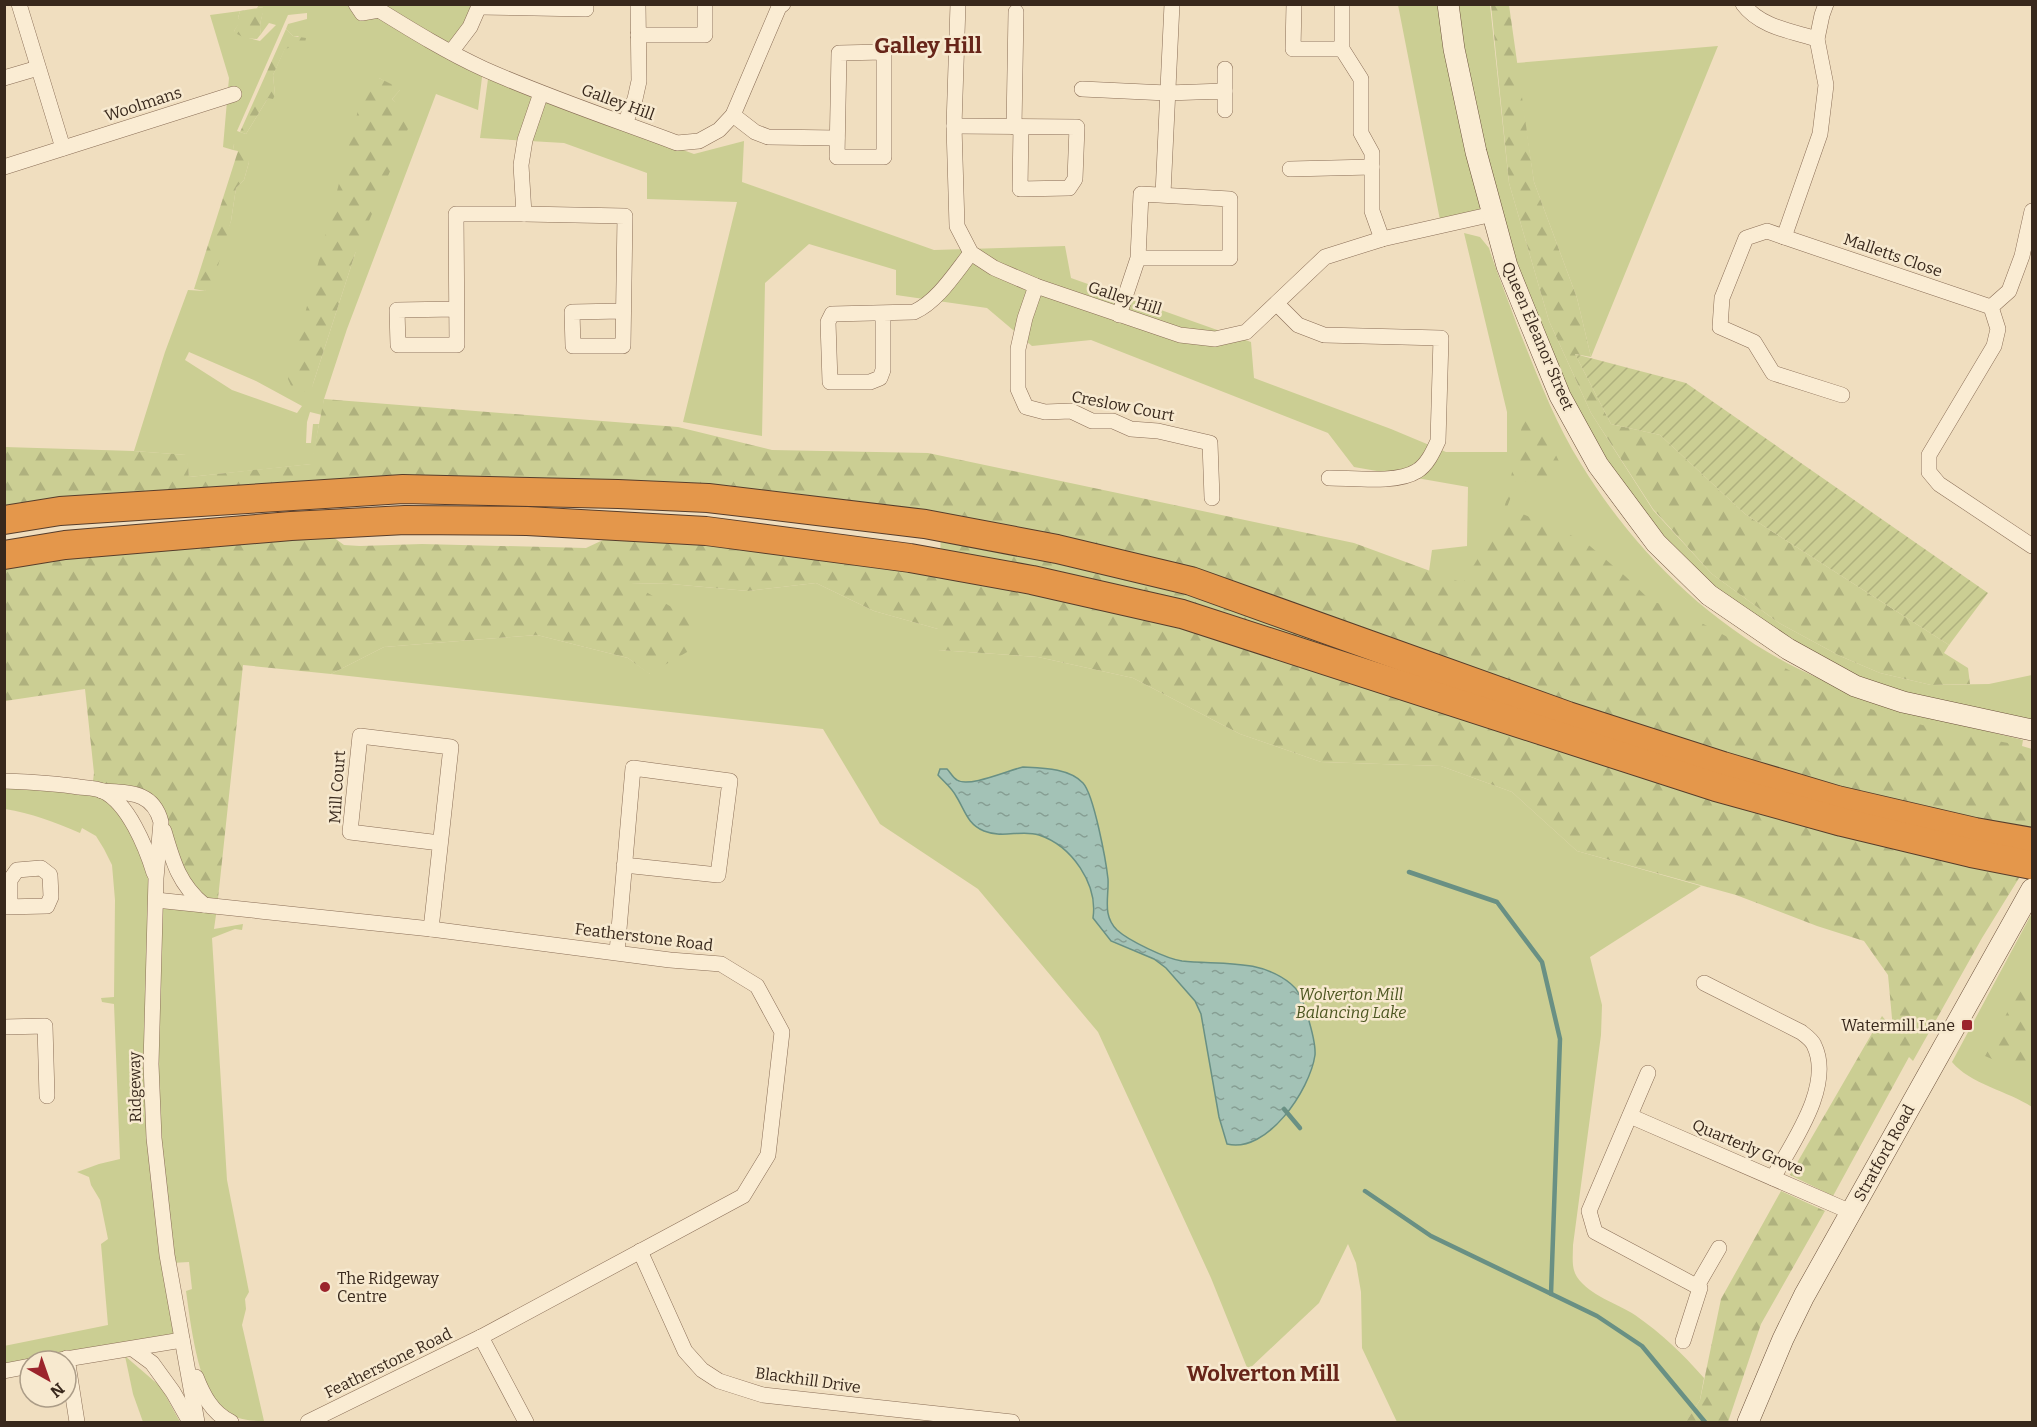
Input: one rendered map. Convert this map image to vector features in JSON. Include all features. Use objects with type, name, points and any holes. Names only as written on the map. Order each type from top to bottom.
[{"type":"highway","points":[[4,520],[60,511],[403,489],[708,498],[925,524],[1057,549],[1191,581],[1568,716],[1973,842],[2032,866]]},
{"type":"highway","points":[[4,555],[77,544],[291,526],[405,520],[527,521],[706,531],[910,558],[1032,580],[1182,614],[1716,788],[1842,822],[1973,842],[2032,842]]},
{"type":"street","points":[[20,4],[63,148]]},
{"type":"street","name":"Galley Hill","points":[[356,4],[362,13],[381,7],[451,52],[483,69],[677,143],[699,141],[719,130],[733,115],[779,8],[783,4]]},
{"type":"street","points":[[451,52],[470,27],[480,6],[586,9],[586,4]]},
{"type":"street","points":[[625,123],[635,99],[639,81],[638,4]]},
{"type":"street","points":[[638,35],[705,35],[705,4]]},
{"type":"street","points":[[883,313],[883,370],[880,378],[870,382],[830,382],[828,322],[832,314],[914,312],[922,308],[944,287],[971,253],[957,226],[954,126],[958,4]]},
{"type":"street","points":[[1163,194],[1172,4]]},
{"type":"street","points":[[1294,4],[1293,49],[1342,49]]},
{"type":"street","points":[[1342,4],[1342,49],[1361,79],[1361,133],[1372,153],[1372,211],[1382,239]]},
{"type":"street","name":"Queen Eleanor Street","points":[[1448,4],[1454,49],[1476,152],[1508,266],[1527,318],[1560,396],[1598,465],[1656,543],[1708,595],[1788,649],[1855,686],[1903,702],[2032,730]]},
{"type":"street","points":[[1743,4],[1748,11],[1764,22],[1817,39]]},
{"type":"street","points":[[1784,237],[1820,134],[1826,85],[1817,39],[1826,4]]},
{"type":"street","points":[[954,126],[1017,127],[1077,127],[1075,179],[1069,188],[1020,189],[1017,127],[1016,12]]},
{"type":"street","points":[[884,52],[884,157],[837,157],[837,138],[839,53],[884,52]]},
{"type":"street","points":[[4,78],[38,68]]},
{"type":"street","points":[[1225,69],[1226,110]]},
{"type":"street","points":[[1082,89],[1167,93],[1225,91]]},
{"type":"street","points":[[524,213],[521,165],[525,140],[541,93]]},
{"type":"street","name":"Woolmans","points":[[4,167],[234,94]]},
{"type":"street","points":[[733,115],[755,132],[768,137],[837,138]]},
{"type":"street","points":[[1290,169],[1372,167]]},
{"type":"street","points":[[1119,315],[1138,258],[1141,194],[1230,199],[1230,258],[1138,258]]},
{"type":"street","points":[[2032,211],[2027,257],[2009,291],[1991,307],[1998,328],[1994,346],[1929,455],[1929,472],[1939,484],[2032,546]]},
{"type":"street","points":[[456,309],[397,310],[398,345],[457,345],[456,214],[524,213],[625,216],[622,311]]},
{"type":"street","name":"Galley Hill","points":[[971,253],[994,268],[1036,286],[1180,335],[1215,339],[1246,332],[1325,257],[1382,239],[1493,214]]},
{"type":"street","name":"Malletts Close","points":[[1842,395],[1773,373],[1754,342],[1720,327],[1722,298],[1746,238],[1767,231],[1991,307]]},
{"type":"street","name":"Creslow Court","points":[[1036,286],[1018,349],[1018,389],[1026,407],[1045,412],[1071,411],[1092,421],[1113,421],[1131,429],[1158,431],[1210,443],[1212,498]]},
{"type":"street","points":[[1278,304],[1298,325],[1324,335],[1441,338],[1438,441],[1432,455],[1418,471],[1402,478],[1329,478]]},
{"type":"street","name":"Mill Court","points":[[430,930],[440,843],[451,747],[360,736],[350,832],[440,843]]},
{"type":"street","points":[[617,952],[624,865],[633,768],[730,781],[718,875],[624,865]]},
{"type":"street","points":[[4,781],[46,782],[142,796],[150,801],[159,815],[178,876],[194,897],[204,905]]},
{"type":"street","points":[[102,790],[115,800],[131,820],[143,843],[156,878]]},
{"type":"street","name":"Ridgeway","points":[[161,822],[156,878],[151,1064],[154,1138],[170,1276],[197,1422]]},
{"type":"street","name":"Stratford Road","points":[[1748,1422],[1783,1339],[1851,1212],[2032,889]]},
{"type":"street","name":"Featherstone Road","points":[[156,900],[721,964],[757,986],[782,1032],[768,1155],[743,1196],[481,1338],[308,1422]]},
{"type":"street","points":[[1704,983],[1802,1032],[1814,1044],[1819,1066],[1816,1097],[1773,1178]]},
{"type":"street","points":[[4,1027],[45,1026],[47,1096]]},
{"type":"street","points":[[1648,1073],[1589,1211],[1595,1232],[1700,1288],[1683,1341]]},
{"type":"street","name":"Quarterly Grove","points":[[1630,1116],[1851,1212]]},
{"type":"street","points":[[1697,1286],[1719,1248]]},
{"type":"street","name":"Blackhill Drive","points":[[640,1251],[685,1351],[702,1370],[719,1381],[763,1395],[1012,1422]]},
{"type":"street","points":[[481,1338],[526,1422]]},
{"type":"street","points":[[78,1357],[182,1340],[204,1396],[211,1406],[231,1422]]},
{"type":"street","points":[[133,1349],[152,1363],[173,1392],[190,1422]]},
{"type":"green space","points":[[259,5],[356,5],[362,13],[382,5],[480,5],[451,52],[483,69],[478,110],[436,94],[347,329],[324,399],[322,415],[310,412],[306,443],[311,443],[313,424],[319,424],[312,464],[189,477],[186,455],[134,451],[165,352],[188,290],[205,291],[231,221],[236,188],[244,180],[249,162],[234,144],[233,150],[223,147],[229,78],[210,15],[240,11],[238,18],[241,21],[234,31],[260,41],[276,25],[269,23],[261,34],[263,7],[257,8]],"holes":[[[307,13],[307,19],[288,24],[286,29],[293,36],[299,36],[285,48],[273,75],[275,95],[268,98],[246,134],[237,131],[288,15]],[[379,78],[400,90],[392,99],[396,103],[355,254],[312,387]],[[189,352],[256,381],[302,406],[297,413],[232,390],[185,360]]]},
{"type":"green space","points":[[1398,5],[1490,5],[1509,183],[1549,321],[1591,413],[1653,510],[1712,574],[1779,623],[1840,656],[1880,673],[1931,685],[1989,684],[2032,675],[2032,730],[1903,702],[1709,595],[1598,465],[1493,214],[1441,225]]},
{"type":"green space","points":[[1491,5],[1509,5],[1534,182],[1577,298],[1591,357],[1575,354],[1611,424],[1660,435],[1745,514],[1949,645],[1944,653],[1968,668],[1970,684],[1931,685],[1880,673],[1840,656],[1779,623],[1712,574],[1653,509],[1591,413],[1549,321],[1509,183]]},
{"type":"green space","points":[[264,7],[260,23],[261,34],[257,39],[245,38],[235,33],[240,21],[238,18],[240,11]]},
{"type":"green space","points":[[286,29],[293,36],[306,38],[305,43],[285,49],[273,75],[275,95],[273,99],[268,98],[246,134],[240,132]]},
{"type":"green space","points":[[1718,46],[1591,357],[1577,298],[1534,182],[1516,63]]},
{"type":"green space","points":[[379,78],[401,89],[392,99],[407,108],[410,124],[355,254],[312,387],[300,394],[294,392],[288,379],[361,99],[371,79]]},
{"type":"green space","points":[[488,79],[694,154],[744,141],[742,182],[934,250],[1065,246],[1071,278],[1251,342],[1254,378],[1446,452],[1507,452],[1507,412],[1464,233],[1480,237],[1489,248],[1538,378],[1571,448],[1603,498],[1655,561],[1684,590],[1749,640],[1820,679],[1894,707],[2023,740],[2022,746],[2032,749],[2032,828],[1419,642],[1432,550],[1467,546],[1468,487],[1354,467],[1328,433],[1091,340],[1032,346],[987,308],[896,295],[896,270],[809,244],[765,283],[762,436],[683,422],[737,202],[647,199],[647,173],[564,143],[480,138]]},
{"type":"green space","points":[[234,144],[245,147],[249,162],[244,180],[236,188],[231,221],[215,276],[205,291],[194,289],[238,151],[233,150]]},
{"type":"green space","points":[[1575,354],[1686,383],[1988,593],[1949,645],[1745,514],[1660,435],[1611,424]]},
{"type":"green space","points":[[324,399],[678,427],[772,450],[928,453],[1354,543],[1463,583],[1502,519],[1526,407],[1553,449],[1565,474],[1550,488],[1518,479],[1507,507],[1584,541],[1650,600],[1681,612],[1841,698],[1898,719],[2008,743],[2016,752],[2032,757],[2032,857],[1982,938],[1913,1061],[1909,1057],[1833,1196],[1790,1175],[1882,1016],[1893,1029],[1888,975],[1864,941],[1736,895],[1577,851],[1512,792],[1441,766],[1321,762],[1240,734],[1133,678],[1038,657],[938,650],[938,629],[874,611],[816,583],[748,591],[631,583],[690,618],[694,648],[649,674],[628,658],[537,635],[384,647],[331,674],[243,665],[217,908],[194,897],[155,808],[92,789],[94,773],[85,689],[5,701],[5,555],[333,537],[344,545],[360,546],[422,544],[586,548],[603,540],[615,525],[940,563],[941,527],[618,494],[5,520],[5,447],[187,455],[189,477],[311,464]]},
{"type":"green space","name":"Wolverton Mill Balancing Lake","points":[[630,583],[748,591],[816,583],[874,611],[938,629],[938,650],[1038,657],[1133,678],[1240,734],[1321,762],[1441,766],[1512,792],[1577,851],[1701,886],[1590,957],[1602,1005],[1601,1035],[1573,1245],[1574,1270],[1582,1284],[1645,1322],[1671,1344],[1704,1378],[1700,1400],[1686,1422],[1397,1422],[1362,1348],[1361,1292],[1356,1263],[1348,1244],[1319,1303],[1248,1370],[1211,1278],[1098,1032],[978,889],[880,824],[823,729],[331,674],[384,647],[537,635],[628,658],[650,674]]},
{"type":"green space","points":[[5,781],[92,789],[131,820],[156,900],[217,908],[214,929],[243,924],[242,930],[235,929],[212,938],[227,1180],[249,1292],[245,1299],[246,1309],[242,1325],[264,1421],[240,1419],[230,1415],[212,1398],[196,1353],[186,1291],[192,1289],[189,1262],[171,1263],[182,1340],[78,1357],[78,1349],[18,1349],[18,1366],[7,1370],[4,1346],[108,1325],[101,1244],[108,1239],[100,1200],[89,1177],[77,1172],[120,1159],[114,1004],[102,1002],[101,998],[114,997],[115,900],[112,865],[96,836],[82,828],[80,833],[43,818],[5,809]]},
{"type":"green space","points":[[2032,913],[2032,1107],[1979,1082],[1952,1062]]},
{"type":"green space","points":[[2032,964],[2032,1066],[2024,1073],[1985,1056]]},
{"type":"green space","points":[[1781,1191],[1825,1211],[1761,1324],[1728,1422],[1686,1422],[1700,1400],[1721,1299]]},
{"type":"green space","points":[[125,1356],[161,1387],[180,1422],[143,1422],[133,1394]]},
{"type":"water","points":[[1023,767],[1063,772],[1083,783],[1095,814],[1105,858],[1109,918],[1117,930],[1139,944],[1175,960],[1253,966],[1279,976],[1294,986],[1305,1007],[1314,1039],[1315,1055],[1305,1085],[1296,1101],[1271,1129],[1257,1139],[1242,1144],[1227,1144],[1219,1117],[1201,1014],[1195,1001],[1166,968],[1154,959],[1111,941],[1093,918],[1091,892],[1087,880],[1072,857],[1051,840],[1039,835],[1032,833],[999,834],[978,828],[967,816],[952,790],[938,775],[940,769],[947,769],[957,780],[970,782]]},
{"type":"waterway","points":[[1409,872],[1497,902],[1542,962],[1560,1039],[1551,1294]]},
{"type":"waterway","points":[[1284,1109],[1300,1128]]},
{"type":"waterway","points":[[1365,1191],[1431,1236],[1597,1316],[1642,1346],[1705,1422]]},
{"type":"place","name":"Watermill Lane","points":[[1967,1025]]},
{"type":"place","name":"The Ridgeway Centre","points":[[325,1287]]},
{"type":"district","name":"Galley Hill","points":[[928,45]]},
{"type":"district","name":"Wolverton Mill","points":[[1263,1373]]}]
